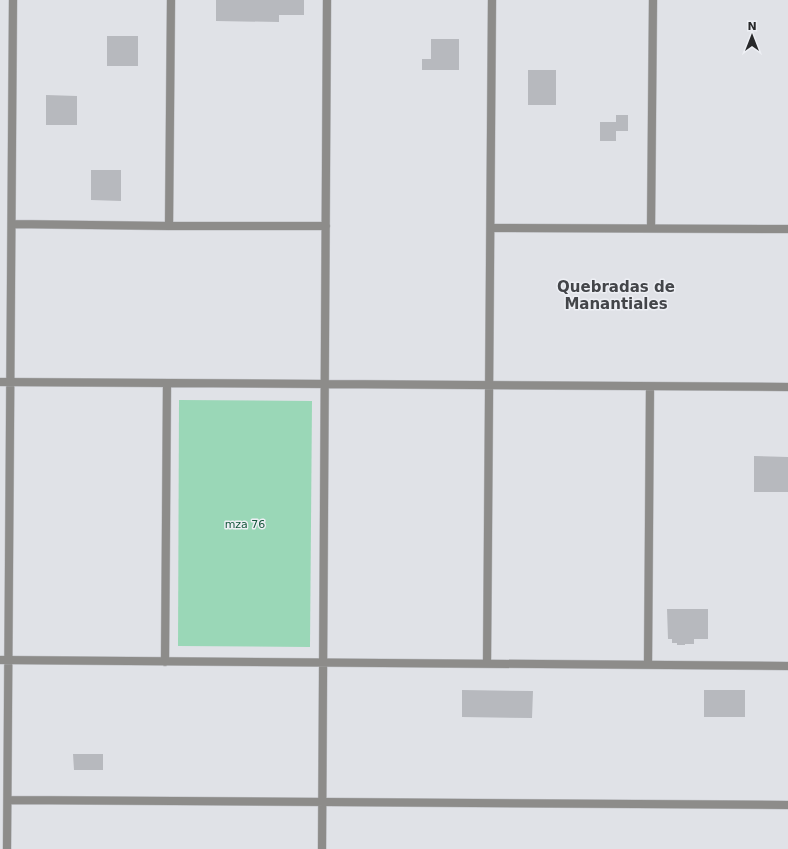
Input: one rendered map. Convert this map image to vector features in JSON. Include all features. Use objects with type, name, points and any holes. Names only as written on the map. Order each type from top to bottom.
[{"type":"street","points":[[7,849],[8,800],[4,660],[10,382],[13,0]]},
{"type":"street","points":[[169,226],[171,0]]},
{"type":"street","points":[[322,849],[328,0]]},
{"type":"street","points":[[487,664],[492,0]]},
{"type":"street","points":[[651,228],[653,0]]},
{"type":"street","points":[[12,224],[326,226]]},
{"type":"street","points":[[490,228],[788,229]]},
{"type":"street","points":[[0,382],[788,388]]},
{"type":"street","points":[[165,662],[167,383]]},
{"type":"street","points":[[648,665],[650,386]]},
{"type":"street","points":[[4,660],[788,666]]},
{"type":"street","points":[[8,800],[788,805]]},
{"type":"green space","name":"mza 76","points":[[179,400],[312,401],[310,647],[178,646]]},
{"type":"building","points":[[216,0],[304,0],[304,15],[279,15],[279,22],[216,21]]},
{"type":"building","points":[[107,36],[138,36],[138,66],[107,66]]},
{"type":"building","points":[[431,39],[459,39],[459,70],[422,70],[422,59],[431,59]]},
{"type":"building","points":[[528,70],[556,70],[556,105],[528,105]]},
{"type":"building","points":[[46,95],[77,96],[77,125],[46,125]]},
{"type":"building","points":[[616,115],[628,115],[628,131],[616,131],[616,141],[600,141],[600,122],[616,122]]},
{"type":"building","points":[[91,170],[121,170],[121,201],[91,200]]},
{"type":"building","points":[[754,456],[788,457],[788,492],[754,492]]},
{"type":"building","points":[[667,609],[708,609],[708,639],[694,639],[694,644],[685,645],[677,645],[677,643],[672,643],[672,639],[668,639]]},
{"type":"building","points":[[462,690],[533,691],[532,718],[462,717]]},
{"type":"building","points":[[704,690],[745,690],[745,717],[704,717]]},
{"type":"building","points":[[73,754],[103,754],[103,770],[74,770]]},
{"type":"district","name":"Quebradas de Manantiales","points":[[616,296]]}]
